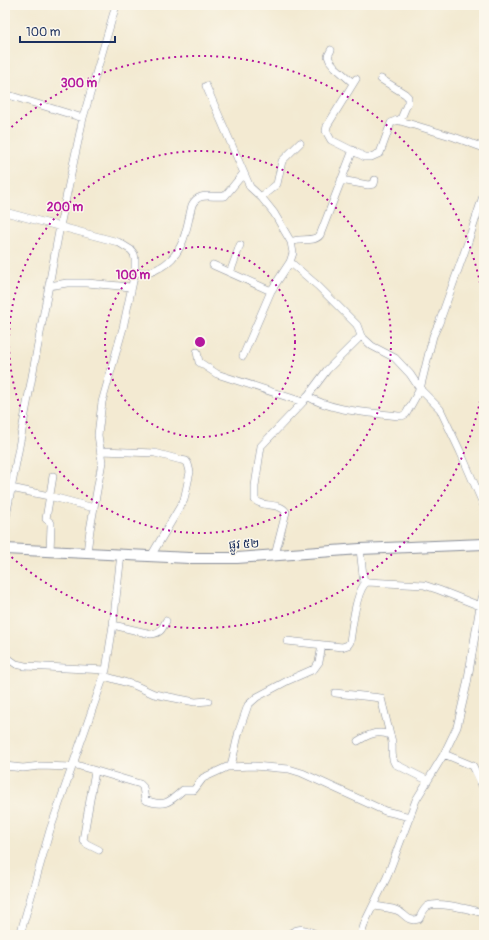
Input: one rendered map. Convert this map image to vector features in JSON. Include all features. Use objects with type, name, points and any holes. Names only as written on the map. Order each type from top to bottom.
[{"type":"street","points":[[5,522],[60,226],[83,118],[116,5]]},
{"type":"street","points":[[331,50],[328,56],[330,61],[354,81],[327,126],[326,131],[331,140],[365,157],[371,158],[380,153],[391,122],[398,120],[484,148]]},
{"type":"street","points":[[381,79],[408,97],[408,102],[400,121]]},
{"type":"street","points":[[206,86],[250,187],[261,197],[274,213],[291,242],[293,253],[290,262],[272,291],[243,356]]},
{"type":"street","points":[[5,94],[83,118]]},
{"type":"street","points":[[261,197],[278,184],[282,161],[300,143]]},
{"type":"street","points":[[291,242],[294,240],[318,238],[353,150]]},
{"type":"street","points":[[135,272],[148,273],[154,271],[163,266],[176,255],[183,242],[194,200],[205,196],[225,196],[244,174]]},
{"type":"street","points":[[341,180],[368,186],[374,184],[375,180]]},
{"type":"street","points":[[197,352],[199,362],[217,374],[329,406],[402,416],[406,414],[420,389],[433,336],[466,249],[484,193]]},
{"type":"street","points":[[5,212],[98,235],[125,244],[134,254],[135,272],[123,328],[102,402],[98,435],[102,462],[87,552]]},
{"type":"street","points":[[230,273],[240,245]]},
{"type":"street","points":[[290,262],[318,286],[358,327],[361,336],[372,346],[395,358],[410,374],[420,389],[440,409],[484,506]]},
{"type":"street","points":[[213,265],[272,291]]},
{"type":"street","points":[[49,286],[67,283],[87,283],[131,287]]},
{"type":"street","points":[[275,555],[286,512],[280,507],[260,503],[255,500],[259,452],[263,443],[305,399],[327,370],[361,336]]},
{"type":"street","points":[[101,451],[155,452],[186,461],[189,468],[184,500],[151,556]]},
{"type":"street","points":[[50,551],[51,523],[46,519],[53,476]]},
{"type":"street","points":[[11,488],[94,508]]},
{"type":"street","name":"ផ្លូវ ៥២","points":[[5,549],[188,558],[237,558],[360,549],[484,544]]},
{"type":"street","points":[[287,641],[345,647],[350,642],[360,592],[364,584],[360,549]]},
{"type":"street","points":[[20,935],[50,830],[105,673],[114,625],[121,554]]},
{"type":"street","points":[[364,584],[372,582],[381,584],[424,585],[480,606]]},
{"type":"street","points":[[361,935],[370,909],[374,906],[387,877],[416,800],[444,754],[456,727],[467,684],[480,606],[484,591]]},
{"type":"street","points":[[114,625],[151,634],[161,631],[166,621]]},
{"type":"street","points":[[231,766],[238,732],[248,705],[257,696],[289,680],[314,670],[319,662],[322,645]]},
{"type":"street","points":[[5,656],[16,664],[25,666],[105,673],[154,694],[195,702],[208,702]]},
{"type":"street","points":[[335,693],[381,698],[392,744],[392,760],[395,764],[428,780]]},
{"type":"street","points":[[358,741],[378,732],[390,735]]},
{"type":"street","points":[[444,754],[473,766],[484,789]]},
{"type":"street","points":[[5,766],[23,768],[72,765],[140,784],[145,800],[162,804],[170,802],[183,790],[194,790],[203,778],[222,768],[231,766],[254,766],[295,771],[386,811],[410,817]]},
{"type":"street","points":[[95,771],[83,840],[87,844],[99,850]]},
{"type":"street","points":[[374,906],[397,910],[408,919],[414,920],[419,919],[428,906],[441,904],[484,913]]},
{"type":"street","points":[[288,935],[297,929],[309,930],[317,935]]}]
